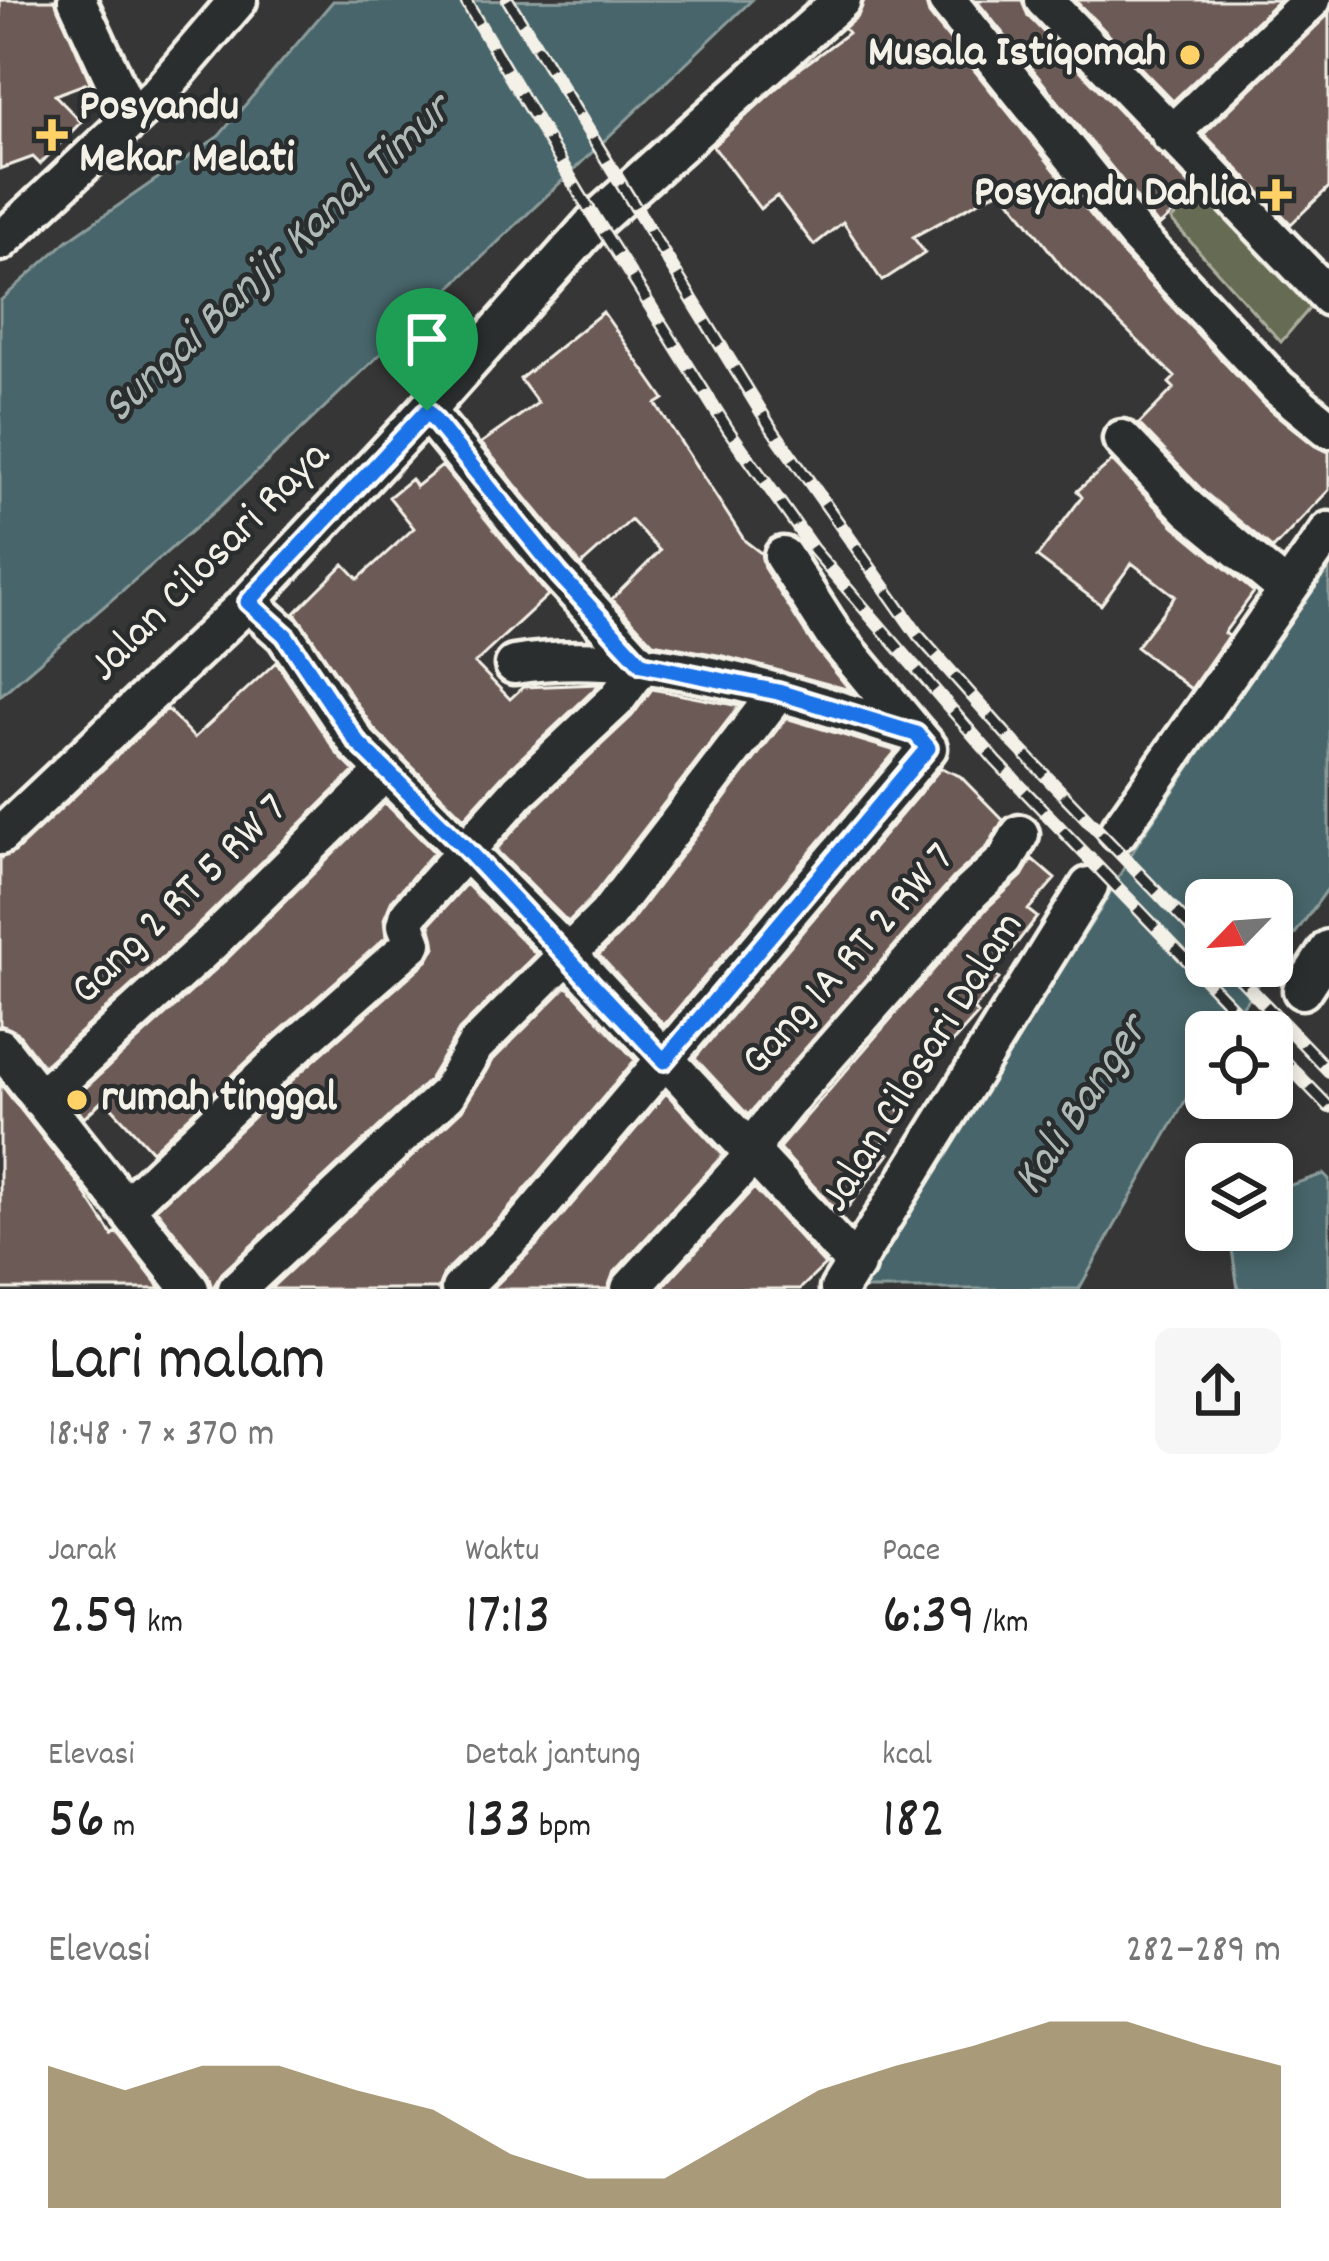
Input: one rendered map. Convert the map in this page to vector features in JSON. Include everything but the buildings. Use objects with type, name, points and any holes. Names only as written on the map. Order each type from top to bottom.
[{"type":"street","points":[[77,0],[131,117]]},
{"type":"street","points":[[1,239],[157,95],[238,0]]},
{"type":"street","name":"Jalan Cilosari Raya","points":[[0,836],[248,602],[427,411],[597,219],[842,0]]},
{"type":"street","points":[[947,0],[1136,235],[1280,388],[1329,429]]},
{"type":"street","points":[[1044,0],[1329,297]]},
{"type":"street","points":[[1170,135],[1312,0]]},
{"type":"street","points":[[427,411],[559,574],[642,664]]},
{"type":"street","points":[[1122,440],[1189,509],[1286,589]]},
{"type":"street","points":[[1118,832],[1329,531]]},
{"type":"street","points":[[783,556],[833,634],[922,741]]},
{"type":"street","points":[[248,602],[285,635],[357,742],[566,952],[754,1154],[848,1277]]},
{"type":"street","points":[[514,665],[558,658],[642,664],[778,692],[922,741]]},
{"type":"street","points":[[126,1207],[413,944],[406,925],[409,914],[519,791],[616,700],[642,664]]},
{"type":"street","points":[[237,1289],[447,1094],[476,1046],[607,915],[778,692]]},
{"type":"street","points":[[460,1289],[523,1227],[664,1061],[922,741]]},
{"type":"street","name":"Gang 2 RT 5 RW 7","points":[[40,1099],[211,943],[386,771]]},
{"type":"street","name":"Gang 1A RT 2 RW 7","points":[[631,1289],[754,1154],[759,1137],[797,1090],[971,892],[1006,860],[1020,834]]},
{"type":"street","name":"Jalan Cilosari Dalam","points":[[848,1277],[1089,886]]},
{"type":"street","points":[[1302,990],[1329,949]]},
{"type":"street","points":[[0,1047],[190,1289]]},
{"type":"green space","points":[[1204,188],[1314,303],[1281,342],[1171,220]]},
{"type":"water","name":"Sungai Banjir Kanal Timur","points":[[752,0],[224,503],[0,696],[0,301],[67,241],[219,136],[333,1]]},
{"type":"water","name":"Kali Banger","points":[[1329,566],[1329,887],[1293,937],[1293,879],[1185,879],[1185,987],[1257,987],[1239,1011],[1185,1011],[1185,1101],[1079,1289],[864,1289],[870,1279],[862,1273],[1099,912],[1139,841]]},
{"type":"water","points":[[1324,1174],[1329,1179],[1329,1289],[1238,1289],[1232,1251],[1293,1251],[1293,1184]]},
{"type":"railway","points":[[465,0],[729,431],[813,549],[996,761],[1236,1011]]},
{"type":"railway","points":[[508,0],[770,426],[918,635],[1185,921]]},
{"type":"railway","points":[[1248,987],[1329,1071]]},
{"type":"railway","points":[[1293,1070],[1329,1107]]},
{"type":"place","name":"Musala Istiqomah","points":[[1190,55]]},
{"type":"place","name":"Posyandu Mekar Melati","points":[[52,135]]},
{"type":"place","name":"Posyandu Dahlia","points":[[1276,195]]},
{"type":"place","name":"rumah tinggal","points":[[77,1100]]},
{"type":"route","points":[[427,411],[559,574],[642,664],[778,692],[916,734],[928,748],[664,1061],[566,952],[357,742],[285,635],[248,602],[427,411]]}]
